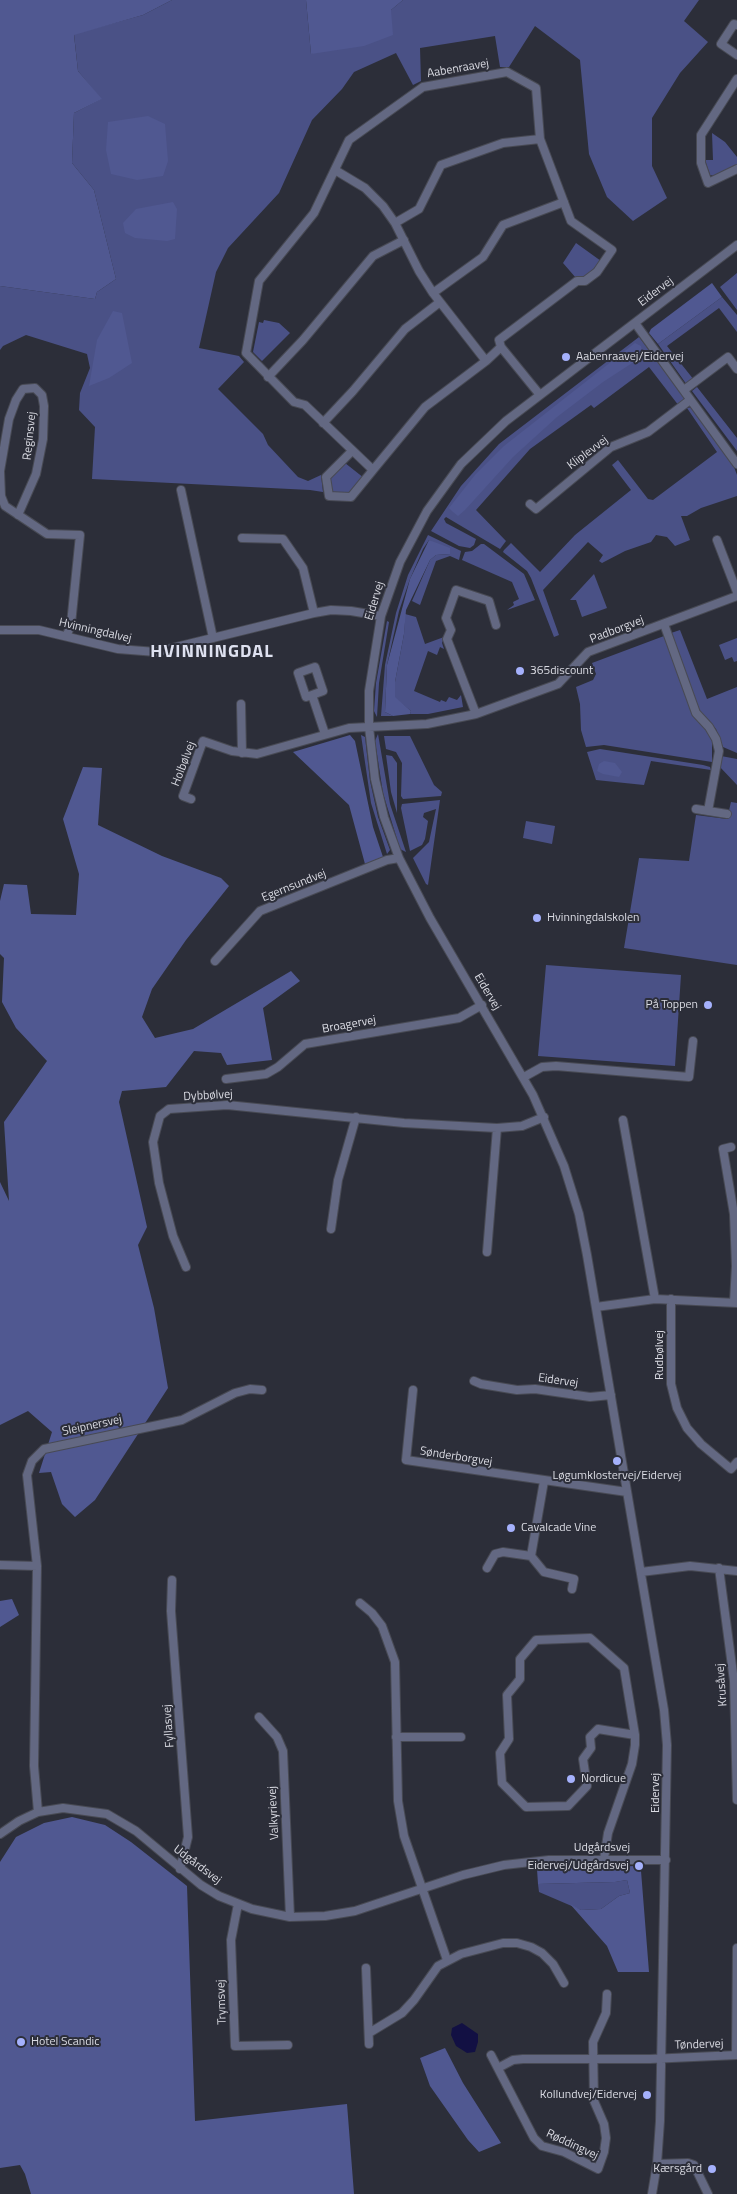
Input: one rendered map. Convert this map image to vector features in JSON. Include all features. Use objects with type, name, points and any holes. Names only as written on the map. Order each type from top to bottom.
[{"type":"street","points":[[737,25],[734,24],[721,44],[737,56]]},
{"type":"street","name":"Aabenraavej","points":[[352,451],[326,477],[329,496],[351,497],[374,470],[425,407],[502,347],[500,340],[577,281],[585,281],[597,272],[612,250],[571,221],[540,139],[536,88],[507,72],[423,87],[349,140],[314,212],[260,280],[246,353],[294,402],[304,405],[374,470]]},
{"type":"street","points":[[737,79],[701,135],[702,163],[708,183],[737,169]]},
{"type":"street","points":[[395,223],[420,209],[441,165],[503,143],[540,139]]},
{"type":"street","points":[[335,170],[364,188],[383,206],[395,223],[419,271],[440,302],[486,361]]},
{"type":"street","points":[[433,292],[483,257],[503,225],[564,202]]},
{"type":"street","points":[[268,377],[303,340],[373,256],[404,240]]},
{"type":"street","name":"Eidervej","points":[[652,2194],[657,2164],[662,2058],[667,1780],[664,1710],[579,1214],[561,1159],[544,1117],[524,1077],[430,918],[399,858],[378,792],[369,727],[372,665],[381,616],[400,562],[417,527],[439,492],[478,446],[540,395],[737,245]]},
{"type":"street","points":[[323,423],[353,391],[404,329],[440,302]]},
{"type":"street","points":[[635,323],[737,464]]},
{"type":"street","points":[[502,347],[540,395]]},
{"type":"street","points":[[684,390],[728,357],[737,369]]},
{"type":"street","name":"Reginsvej","points":[[18,515],[36,474],[43,439],[44,406],[42,394],[35,388],[23,389],[16,400],[4,441],[0,471],[1,496],[5,506],[18,515],[47,534],[80,535],[71,624],[68,636]]},
{"type":"street","name":"Kliplevvej","points":[[530,504],[536,509],[611,447],[648,432],[690,400]]},
{"type":"street","points":[[181,490],[213,638]]},
{"type":"street","points":[[242,538],[283,539],[303,568],[314,613]]},
{"type":"street","points":[[717,540],[737,592]]},
{"type":"street","points":[[476,714],[446,639],[451,630],[446,618],[456,590],[489,601],[496,625]]},
{"type":"street","name":"Padborgvej","points":[[369,727],[427,724],[476,714],[558,684],[588,652],[737,596]]},
{"type":"street","name":"Hvinningdalvej","points":[[0,630],[39,630],[118,649],[149,652],[332,610],[381,616]]},
{"type":"street","name":"Padborgvej","points":[[664,624],[696,712],[709,727],[716,739],[719,750],[708,811]]},
{"type":"street","points":[[312,695],[326,734]]},
{"type":"street","points":[[240,704],[242,753]]},
{"type":"street","name":"Holbølvej","points":[[191,799],[183,796],[203,741],[242,753],[270,752],[349,728],[369,727]]},
{"type":"street","points":[[696,809],[727,814]]},
{"type":"street","name":"Egernsundvej","points":[[215,961],[260,912],[387,860],[399,858]]},
{"type":"street","name":"Broagervej","points":[[226,1080],[266,1074],[278,1068],[305,1044],[459,1018],[482,1006]]},
{"type":"street","points":[[524,1077],[542,1067],[556,1066],[689,1077],[693,1041]]},
{"type":"street","name":"Dybbølvej","points":[[186,1267],[173,1236],[159,1184],[153,1142],[160,1116],[170,1109],[227,1104],[404,1123],[497,1128],[522,1126],[544,1117]]},
{"type":"street","points":[[331,1229],[338,1180],[356,1117]]},
{"type":"street","points":[[623,1120],[655,1299]]},
{"type":"street","points":[[487,1252],[497,1128]]},
{"type":"street","points":[[596,1307],[655,1299],[735,1303],[734,1214],[723,1149],[731,1148]]},
{"type":"street","name":"Rudbølvej","points":[[672,1299],[672,1384],[677,1408],[687,1428],[701,1444],[732,1469],[737,1462]]},
{"type":"street","name":"Eidervej","points":[[474,1381],[481,1384],[517,1390],[535,1389],[590,1397],[611,1395]]},
{"type":"street","name":"Sleipnersvej","points":[[38,1812],[34,1766],[34,1714],[38,1566],[27,1475],[32,1461],[44,1449],[182,1420],[235,1393],[250,1389],[262,1390]]},
{"type":"street","name":"Sønderborgvej","points":[[413,1390],[406,1460],[627,1492]]},
{"type":"street","points":[[531,1556],[544,1481]]},
{"type":"street","points":[[487,1568],[495,1554],[502,1552],[531,1556],[544,1572],[574,1579],[572,1589]]},
{"type":"street","points":[[0,1566],[38,1566]]},
{"type":"street","points":[[641,1572],[673,1566],[719,1568],[737,1571]]},
{"type":"street","name":"Krusåvej","points":[[719,1568],[734,1682],[737,1800]]},
{"type":"street","name":"Fyllasvej","points":[[172,1580],[171,1611],[188,1837],[180,1869]]},
{"type":"street","points":[[360,1603],[372,1613],[382,1626],[395,1662],[398,1801],[404,1836],[447,1960]]},
{"type":"street","points":[[604,1859],[608,1833],[632,1764],[635,1735],[624,1668],[590,1638],[536,1640],[520,1659],[520,1679],[507,1695],[508,1739],[500,1752],[502,1783],[526,1807],[568,1806],[587,1786],[583,1759],[591,1748],[590,1737],[598,1729],[635,1735]]},
{"type":"street","name":"Valkyrievej","points":[[260,1717],[277,1737],[283,1750],[290,1917]]},
{"type":"street","points":[[396,1737],[461,1737]]},
{"type":"street","name":"Udgårdsvej","points":[[0,1834],[19,1821],[38,1812],[63,1808],[107,1814],[136,1831],[200,1885],[238,1904],[290,1917],[325,1916],[355,1911],[463,1875],[504,1865],[549,1860],[666,1860]]},
{"type":"street","name":"Trymsvej","points":[[238,1904],[231,1940],[236,2046],[288,2045]]},
{"type":"street","points":[[369,2032],[402,2012],[414,2000],[438,1966],[447,1960],[486,1948],[517,1943],[531,1947],[542,1953],[553,1964],[564,1983]]},
{"type":"street","points":[[736,2055],[737,1948]]},
{"type":"street","points":[[366,1968],[369,2044]]},
{"type":"street","name":"Røddingvej","points":[[491,2055],[534,2138],[542,2146],[564,2152],[598,2169],[604,2152],[606,2138],[604,2124],[594,2102],[593,2042],[606,2014],[607,1994]]},
{"type":"street","name":"Tøndervej","points":[[662,2058],[736,2055]]},
{"type":"street","points":[[498,2068],[512,2060],[523,2059],[593,2060],[662,2058]]},
{"type":"street","points":[[657,2164],[688,2163],[694,2165],[708,2194]]},
{"type":"shaded area","points":[[0,0],[172,0],[143,15],[74,35],[78,71],[102,99],[74,113],[72,163],[94,190],[116,279],[97,292],[95,299],[0,286]]},
{"type":"shaded area","points":[[172,0],[306,0],[311,54],[391,10],[403,0],[699,0],[684,21],[708,42],[680,73],[652,118],[652,166],[667,198],[633,221],[607,197],[589,154],[580,60],[535,26],[509,67],[500,67],[495,36],[420,48],[421,81],[413,85],[396,53],[354,72],[342,89],[312,120],[279,193],[228,248],[216,272],[199,348],[239,356],[244,362],[218,389],[263,434],[268,445],[298,477],[308,481],[321,475],[323,492],[92,479],[95,427],[79,410],[80,393],[90,368],[87,354],[26,335],[3,346],[0,350],[0,286],[95,299],[97,292],[116,279],[94,190],[72,163],[74,113],[101,99],[78,71],[74,34],[143,15]]},
{"type":"shaded area","points":[[306,0],[403,0],[391,10],[393,35],[364,46],[311,54]]},
{"type":"shaded area","points":[[148,116],[165,124],[168,161],[163,176],[137,180],[111,174],[106,150],[108,122]]},
{"type":"shaded area","points":[[712,133],[725,142],[737,157],[737,165],[715,176],[710,175],[705,160],[713,160]]},
{"type":"shaded area","points":[[173,202],[177,209],[175,239],[167,241],[135,238],[125,233],[123,223],[136,209]]},
{"type":"shaded area","points":[[576,243],[601,261],[584,279],[576,278],[563,263]]},
{"type":"shaded area","points":[[737,273],[737,310],[720,287]]},
{"type":"shaded area","points":[[712,283],[722,297],[658,344],[649,333],[651,329]]},
{"type":"shaded area","points":[[722,297],[737,315],[737,332],[719,308],[667,346],[694,380],[687,385],[658,344]]},
{"type":"shaded area","points":[[113,311],[122,313],[132,363],[109,378],[89,386],[97,340]]},
{"type":"shaded area","points":[[264,320],[279,323],[290,333],[262,361],[253,352],[259,322],[263,323]]},
{"type":"shaded area","points":[[639,337],[684,397],[685,400],[679,406],[649,367],[594,408],[591,405],[530,449],[476,510],[506,541],[500,549],[446,517],[444,519],[446,523],[476,539],[474,545],[470,548],[459,546],[431,531],[461,486],[499,444]]},
{"type":"shaded area","points":[[635,343],[641,346],[643,356],[603,382],[557,417],[513,457],[458,516],[449,508],[475,475],[504,446]]},
{"type":"shaded area","points":[[697,387],[737,438],[737,451],[692,391]]},
{"type":"shaded area","points":[[692,407],[731,459],[737,475],[737,496],[701,508],[687,516],[681,516],[690,540],[675,546],[667,537],[656,535],[651,542],[625,551],[602,563],[599,561],[603,555],[588,542],[543,590],[559,635],[554,637],[527,571],[503,552],[504,550],[511,543],[540,572],[575,535],[631,490],[612,465],[618,460],[648,499],[653,500],[717,452],[687,408]]},
{"type":"shaded area","points":[[345,463],[364,478],[350,494],[335,493],[331,490],[330,479]]},
{"type":"shaded area","points":[[428,535],[461,551],[459,560],[450,556],[436,561],[420,605],[412,601],[430,560],[436,555],[450,554],[429,540],[423,549],[399,611],[387,665],[385,712],[393,716],[381,716],[385,665],[396,613],[408,575]]},
{"type":"shaded area","points":[[429,540],[450,548],[450,554],[436,555],[430,560],[406,610],[404,634],[395,682],[395,697],[411,711],[410,714],[393,716],[385,712],[387,665],[410,579]]},
{"type":"shaded area","points":[[481,544],[484,544],[524,574],[535,600],[507,610],[514,605],[513,602],[519,599],[512,582],[462,560],[465,552],[472,551]]},
{"type":"shaded area","points":[[594,574],[607,608],[582,617],[576,600],[570,600]]},
{"type":"shaded area","points":[[405,614],[416,617],[425,644],[444,637],[442,643],[444,649],[440,647],[437,655],[428,651],[414,691],[440,702],[441,700],[446,702],[449,697],[457,700],[461,695],[463,707],[428,714],[410,714],[411,711],[395,698],[395,682],[404,634]]},
{"type":"shaded area","points":[[387,621],[389,622],[379,683],[377,717],[374,711],[376,683]]},
{"type":"shaded area","points":[[680,630],[707,699],[737,687],[737,753],[723,747],[716,729],[700,712],[671,633]]},
{"type":"shaded area","points":[[664,636],[690,707],[712,738],[712,762],[604,745],[586,747],[581,730],[580,704],[576,687],[593,680],[596,674],[592,663]]},
{"type":"shaded area","points":[[737,638],[737,661],[734,662],[732,657],[725,660],[719,645]]},
{"type":"shaded area","points":[[378,734],[390,804],[406,852],[400,849],[383,793],[375,741]]},
{"type":"shaded area","points":[[350,735],[355,741],[373,827],[383,857],[365,864],[349,805],[293,752]]},
{"type":"shaded area","points":[[361,735],[365,737],[370,781],[378,817],[390,850],[387,854],[371,803]]},
{"type":"shaded area","points":[[384,736],[410,736],[434,785],[442,792],[441,796],[403,799],[401,796],[402,763],[396,752],[386,749]]},
{"type":"shaded area","points":[[600,749],[703,765],[710,767],[711,770],[651,761],[644,785],[596,780],[587,752]]},
{"type":"shaded area","points":[[386,755],[392,756],[397,763],[397,813],[391,792]]},
{"type":"shaded area","points":[[721,756],[737,759],[737,785],[720,767]]},
{"type":"shaded area","points":[[604,761],[615,763],[622,772],[619,777],[597,771],[599,764]]},
{"type":"shaded area","points":[[83,767],[102,768],[98,825],[162,856],[221,878],[229,886],[186,940],[152,989],[142,1017],[155,1038],[193,1029],[291,971],[300,981],[263,1008],[272,1060],[227,1065],[221,1053],[194,1051],[166,1087],[122,1091],[119,1102],[147,1227],[138,1245],[154,1308],[168,1388],[95,1500],[75,1517],[62,1504],[51,1472],[39,1473],[52,1432],[28,1411],[0,1425],[0,1182],[9,1201],[4,1122],[47,1061],[16,1028],[2,1002],[4,958],[0,954],[0,901],[4,884],[27,885],[31,914],[76,915],[79,874],[63,819]]},
{"type":"shaded area","points":[[440,800],[428,885],[413,858],[429,842],[436,809],[424,813],[423,817],[428,821],[425,839],[422,845],[410,851],[401,808],[402,804]]},
{"type":"shaded area","points":[[731,802],[737,803],[737,965],[624,948],[639,858],[689,861],[696,815],[727,819]]},
{"type":"shaded area","points":[[526,821],[555,826],[552,844],[523,838]]},
{"type":"shaded area","points":[[546,965],[681,975],[675,1066],[538,1056]]},
{"type":"shaded area","points":[[12,1599],[19,1615],[0,1627],[0,1601]]},
{"type":"shaded area","points":[[72,1817],[105,1825],[131,1842],[187,1886],[195,2121],[347,2104],[354,2194],[31,2194],[20,2165],[0,2168],[0,1862],[16,1837],[44,1823]]},
{"type":"shaded area","points":[[636,1866],[637,1871],[641,1871],[649,1972],[618,1972],[607,1946],[570,1904],[581,1910],[601,1909],[619,1896],[630,1893],[627,1880],[538,1884],[537,1869]]},
{"type":"shaded area","points":[[627,1880],[630,1893],[619,1896],[601,1909],[581,1910],[539,1892],[538,1884],[614,1882]]},
{"type":"shaded area","points":[[462,2023],[478,2034],[475,2052],[467,2053],[456,2046],[451,2035],[452,2028]]},
{"type":"shaded area","points":[[445,2048],[463,2083],[501,2143],[479,2152],[468,2140],[430,2086],[420,2058]]},
{"type":"place","name":"Aabenraavej/Eidervej","points":[[566,357]]},
{"type":"place","name":"365discount","points":[[520,671]]},
{"type":"place","name":"Hvinningdalskolen","points":[[537,918]]},
{"type":"place","name":"På Toppen","points":[[708,1005]]},
{"type":"place","name":"Løgumklostervej/Eidervej","points":[[617,1461]]},
{"type":"place","name":"Cavalcade Vine","points":[[511,1528]]},
{"type":"place","name":"Nordicue","points":[[571,1779]]},
{"type":"place","name":"Eidervej/Udgårdsvej","points":[[639,1866]]},
{"type":"place","name":"Hotel Scandic","points":[[21,2042]]},
{"type":"place","name":"Kollundvej/Eidervej","points":[[647,2095]]},
{"type":"place","name":"Kærsgård","points":[[712,2169]]},
{"type":"district","name":"HVINNINGDAL","points":[[212,653]]}]
